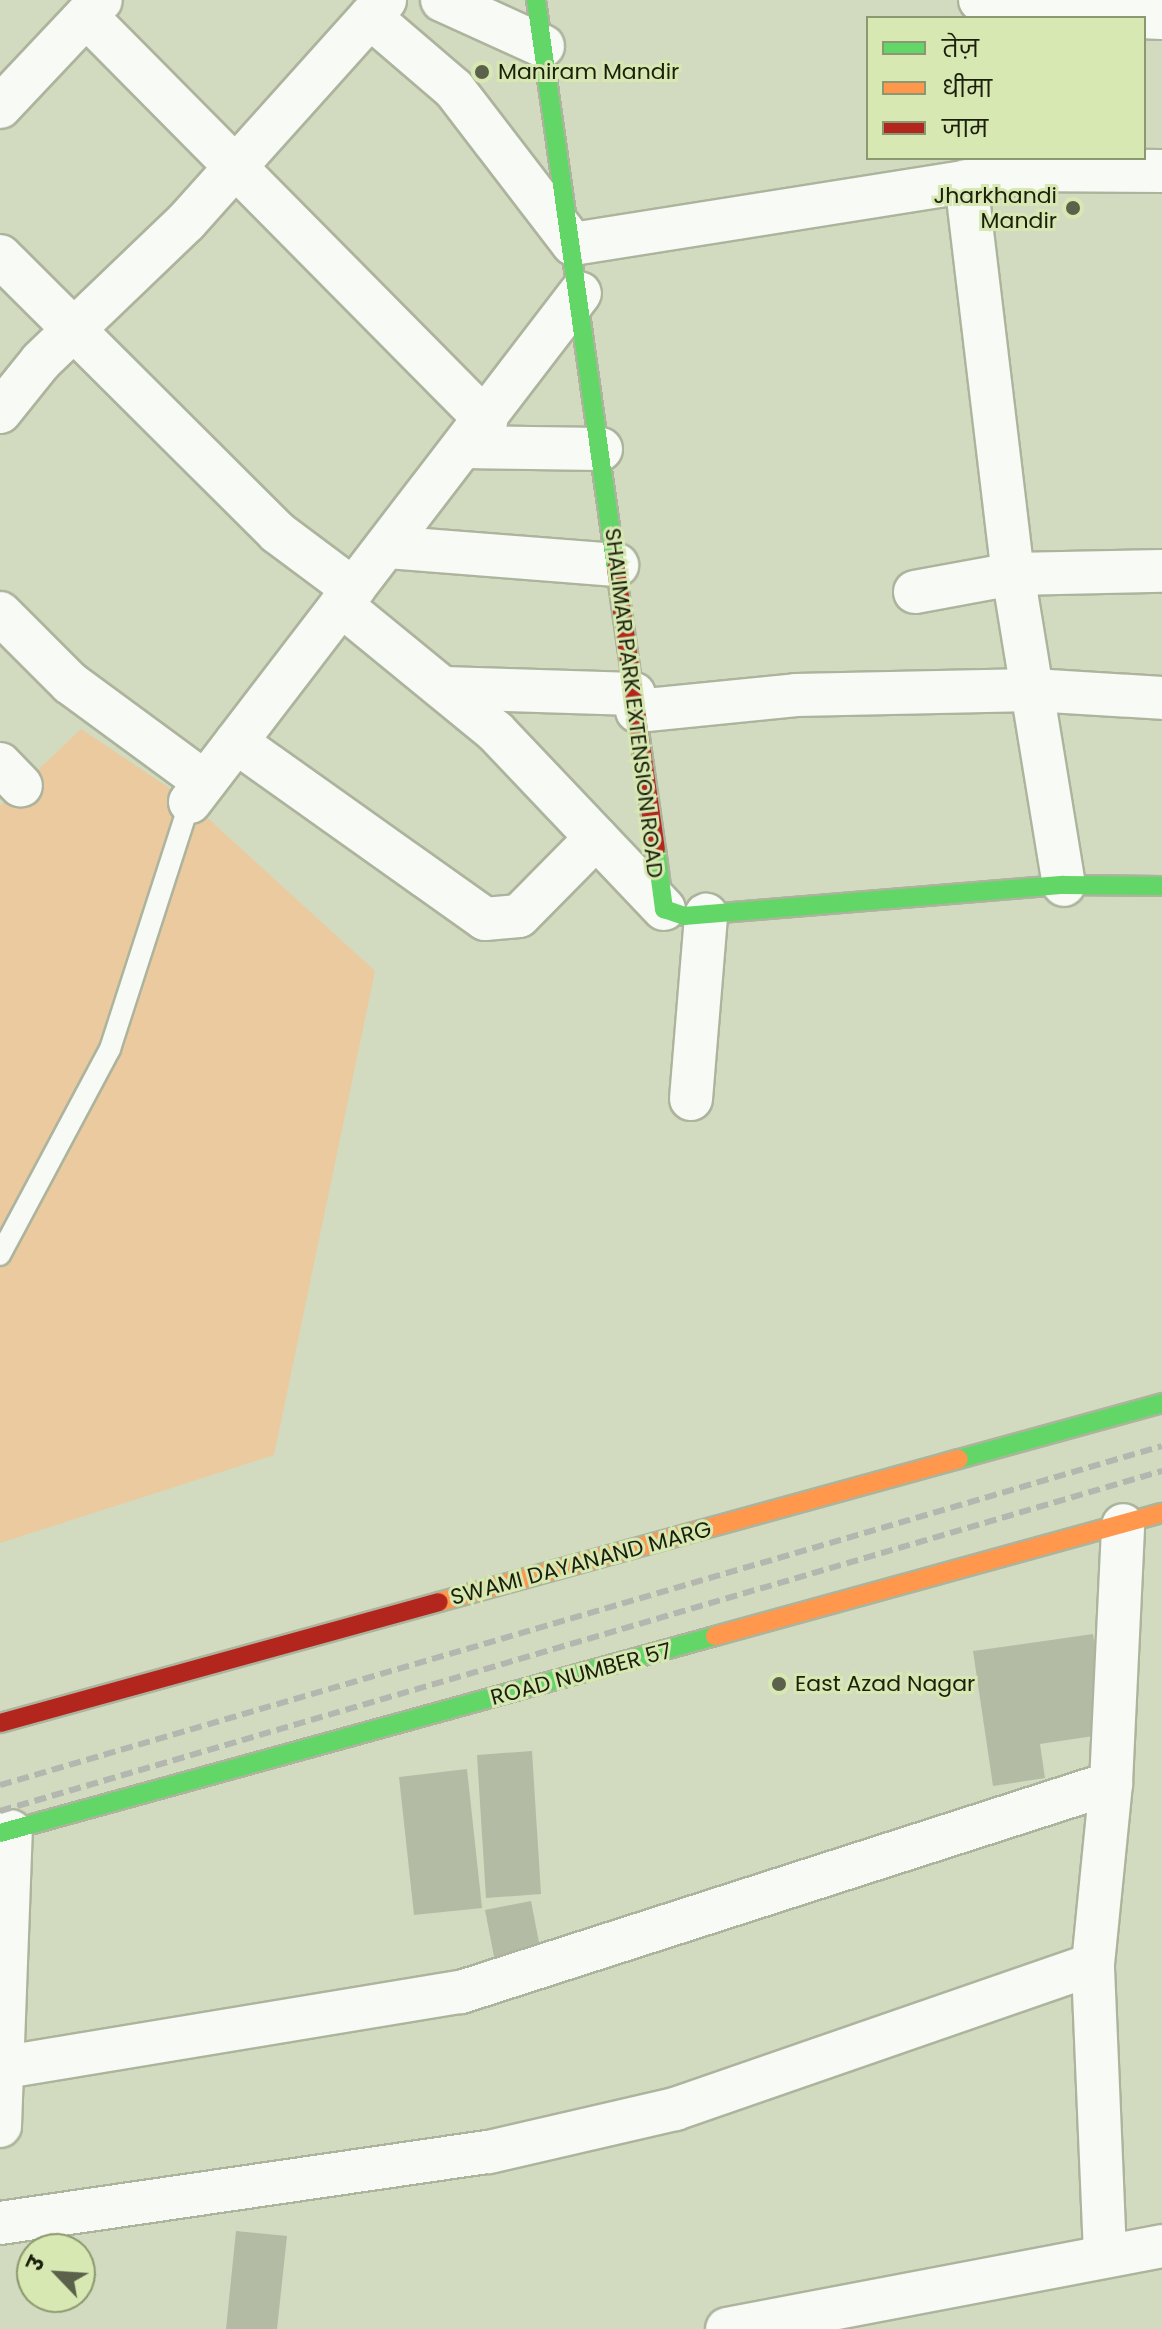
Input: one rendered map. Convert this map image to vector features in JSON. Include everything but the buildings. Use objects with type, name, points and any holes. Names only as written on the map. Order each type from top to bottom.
[{"type":"main road","name":"SHALIMAR PARK EXTENSION ROAD","points":[[536,0],[580,293],[664,909],[706,915],[1064,885],[1162,886]]},
{"type":"main road","name":"SWAMI DAYANAND MARG","points":[[0,1723],[1162,1403]]},
{"type":"main road","name":"ROAD NUMBER 57","points":[[5,1850],[1162,1513]]},
{"type":"street","points":[[442,0],[543,46]]},
{"type":"street","points":[[980,0],[1038,9],[1134,16]]},
{"type":"street","points":[[4,95],[94,8],[476,434],[601,449]]},
{"type":"street","points":[[0,412],[76,328],[235,167],[378,8],[454,89],[573,244],[966,181],[1038,164],[1162,171]]},
{"type":"street","points":[[966,181],[1013,574],[1064,885]]},
{"type":"street","points":[[0,256],[76,328],[267,524],[496,732],[664,909]]},
{"type":"street","points":[[0,613],[70,683],[197,792],[476,434],[580,293]]},
{"type":"street","points":[[387,547],[617,565]]},
{"type":"street","points":[[915,592],[1013,574],[1162,571]]},
{"type":"street","points":[[444,688],[636,702],[1033,690],[1162,698]]},
{"type":"street","points":[[236,742],[485,919],[519,916],[596,838]]},
{"type":"street","points":[[691,1099],[706,915]]},
{"type":"street","points":[[1105,2254],[1093,1964],[1111,1783],[1123,1525]]},
{"type":"street","points":[[3,2068],[461,1992],[1111,1783]]},
{"type":"street","points":[[0,2126],[5,1850]]},
{"type":"street","points":[[0,2223],[489,2152],[675,2109],[1093,1964]]},
{"type":"street","points":[[747,2327],[1105,2254],[1162,2246]]},
{"type":"lane","points":[[0,1255],[110,1049],[197,792]]},
{"type":"shaded area","points":[[81,729],[190,802],[375,971],[274,1455],[0,1543],[0,806]]},
{"type":"railway","points":[[0,1785],[1162,1446]]},
{"type":"railway","points":[[0,1811],[1162,1471]]},
{"type":"traffic: fast","points":[[536,0],[616,569]]},
{"type":"traffic: fast","points":[[656,849],[664,909],[684,916],[1064,885],[1162,886]]},
{"type":"traffic: fast","points":[[959,1459],[1162,1403]]},
{"type":"traffic: fast","points":[[0,1833],[715,1636]]},
{"type":"traffic: slow","points":[[439,1602],[959,1459]]},
{"type":"traffic: slow","points":[[715,1636],[1162,1513]]},
{"type":"traffic: jam","points":[[616,569],[656,849]]},
{"type":"traffic: jam","points":[[0,1723],[439,1602]]},
{"type":"place","name":"Maniram Mandir","points":[[482,72]]},
{"type":"place","name":"Jharkhandi Mandir","points":[[1073,208]]},
{"type":"place","name":"East Azad Nagar","points":[[779,1684]]}]
